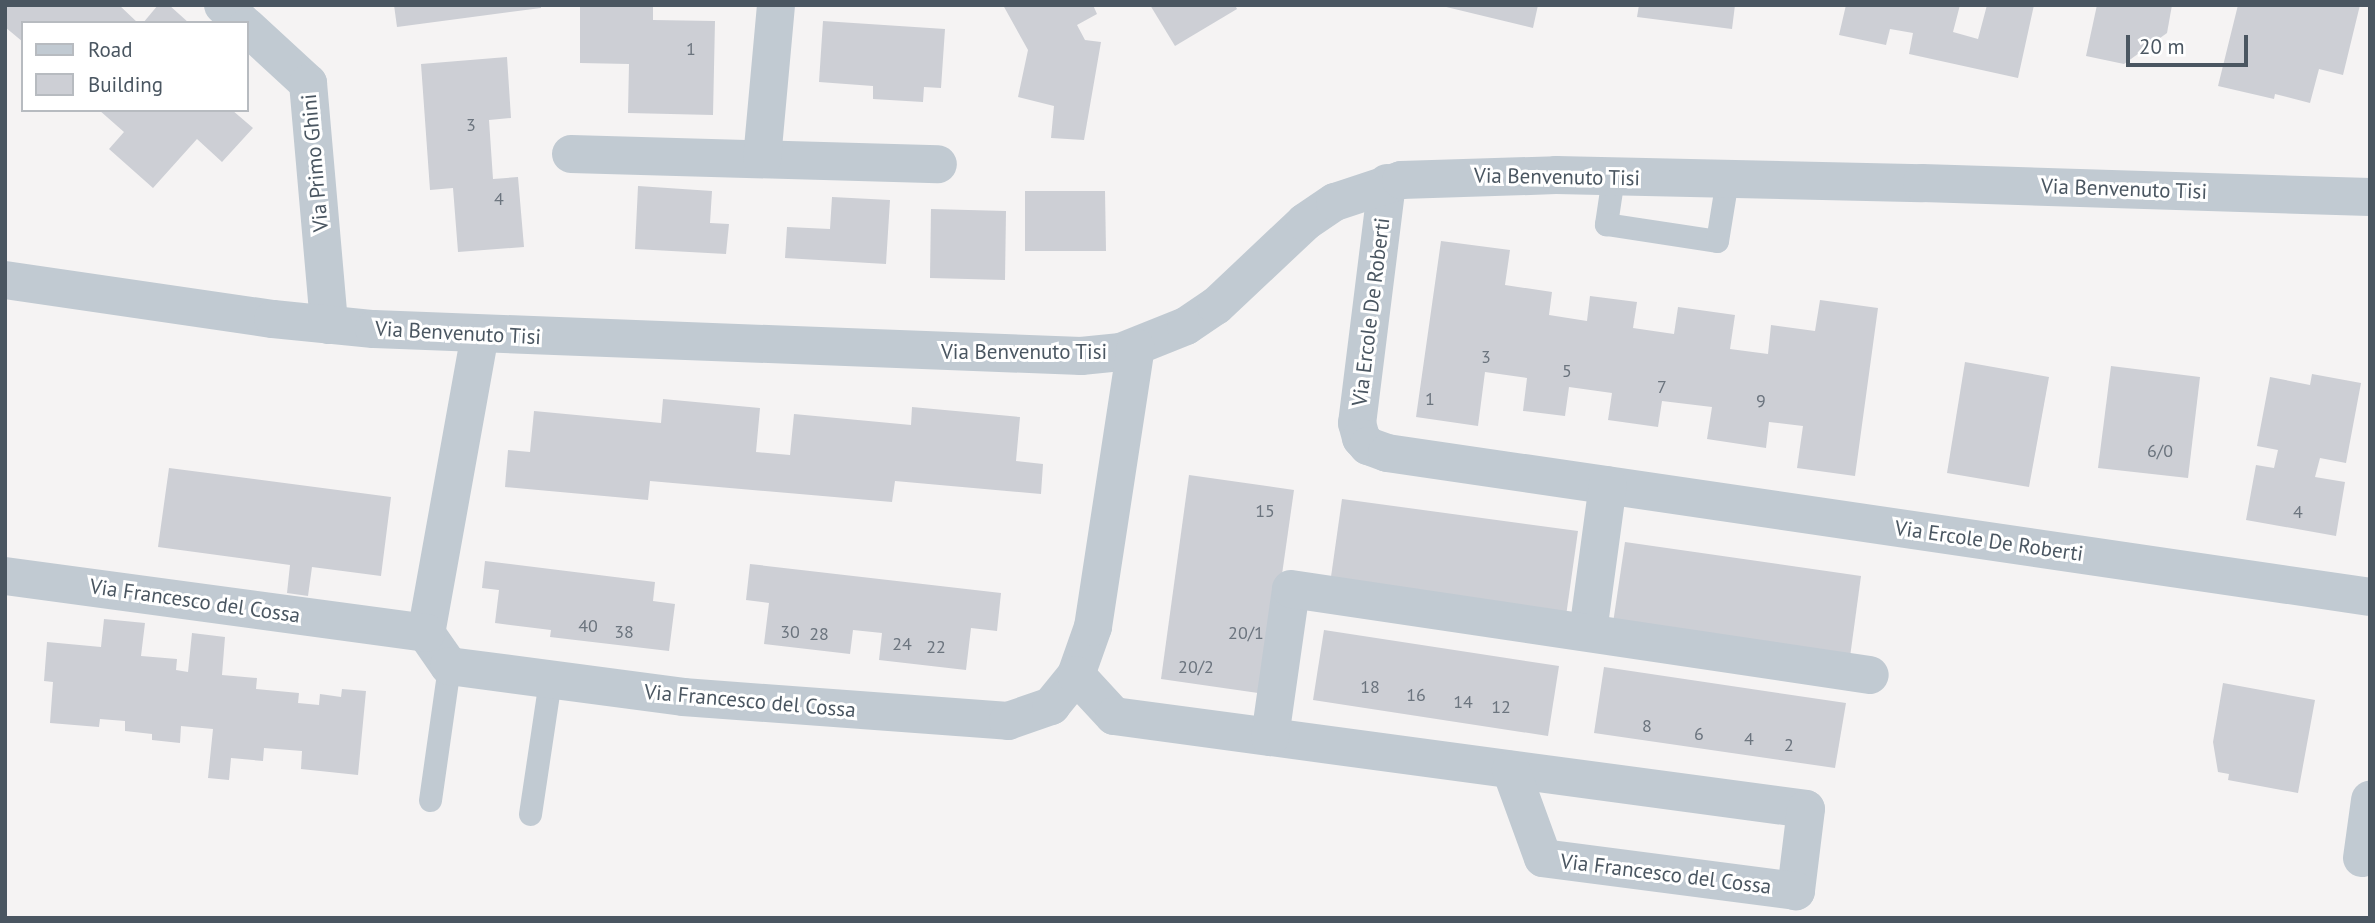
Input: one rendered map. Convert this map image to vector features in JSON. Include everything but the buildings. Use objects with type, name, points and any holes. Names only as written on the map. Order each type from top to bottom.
[{"type":"street","points":[[223,5],[240,21]]},
{"type":"street","points":[[762,159],[776,5]]},
{"type":"street","name":"Via Primo Ghini","points":[[248,28],[308,83],[329,324]]},
{"type":"street","points":[[571,154],[938,164]]},
{"type":"street","name":"Via Benvenuto Tisi","points":[[5,280],[329,324],[480,334],[1081,356],[1121,352],[1186,326],[1216,306],[1305,222],[1335,202],[1387,183],[1455,176],[1613,177],[2370,197]]},
{"type":"street","name":"Via Ercole De Roberti","points":[[1387,183],[1357,423],[1360,438],[1368,446],[1387,453],[2370,597]]},
{"type":"street","points":[[449,666],[426,633],[480,334]]},
{"type":"street","name":"Via Francesco del Cossa","points":[[449,666],[683,697],[1007,721],[1051,706],[1076,675],[1093,627],[1136,347]]},
{"type":"street","points":[[1588,632],[1608,485]]},
{"type":"street","name":"Via Francesco del Cossa","points":[[5,576],[426,633]]},
{"type":"street","points":[[1270,737],[1291,589],[1870,674]]},
{"type":"street","name":"Via Francesco del Cossa","points":[[1076,675],[1114,716],[1805,809],[1796,891],[1543,858],[1511,770]]},
{"type":"street","points":[[2362,858],[2370,800]]},
{"type":"lane","points":[[1613,177],[1606,224],[1717,241],[1727,179]]},
{"type":"lane","points":[[430,800],[449,666]]},
{"type":"lane","points":[[530,814],[550,680]]}]
